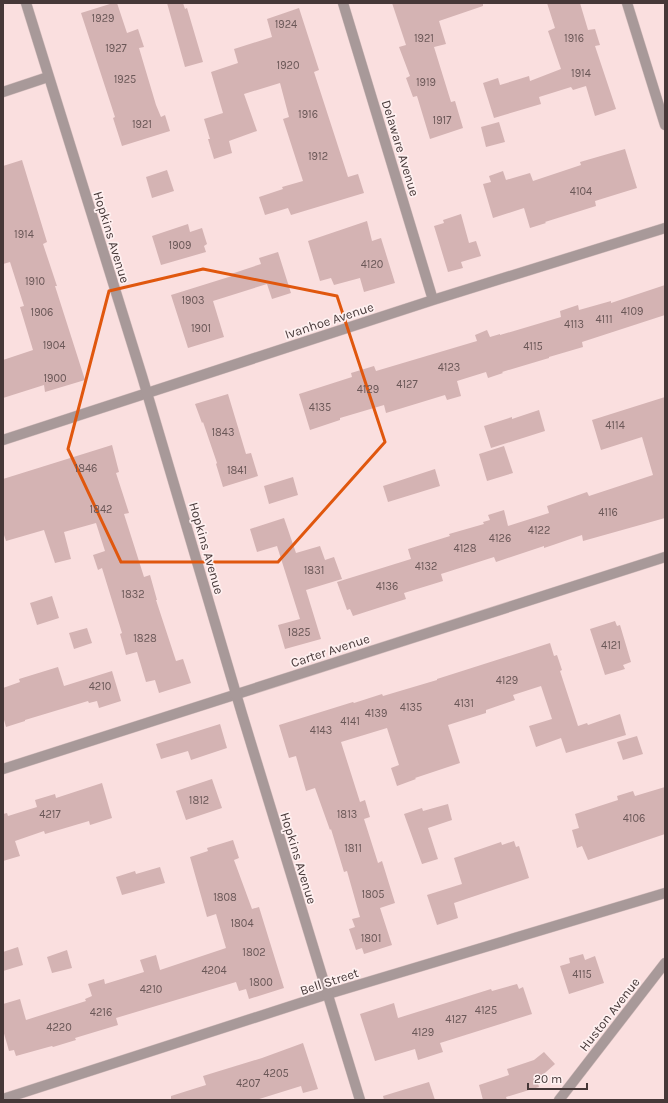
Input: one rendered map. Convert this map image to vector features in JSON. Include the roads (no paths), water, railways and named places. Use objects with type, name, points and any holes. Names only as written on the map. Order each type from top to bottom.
[{"type":"street","name":"Hopkins Avenue","points":[[26,3],[147,393],[236,694],[360,1100]]},
{"type":"street","name":"Delaware Avenue","points":[[343,3],[433,300]]},
{"type":"street","points":[[627,3],[665,125]]},
{"type":"street","points":[[3,92],[48,77]]},
{"type":"street","name":"Ivanhoe Avenue","points":[[3,440],[433,300],[665,228]]},
{"type":"street","name":"Carter Avenue","points":[[3,769],[665,557]]},
{"type":"street","name":"Bell Street","points":[[3,1099],[328,994],[665,893]]},
{"type":"street","name":"Huston Avenue","points":[[560,1100],[665,963]]}]
